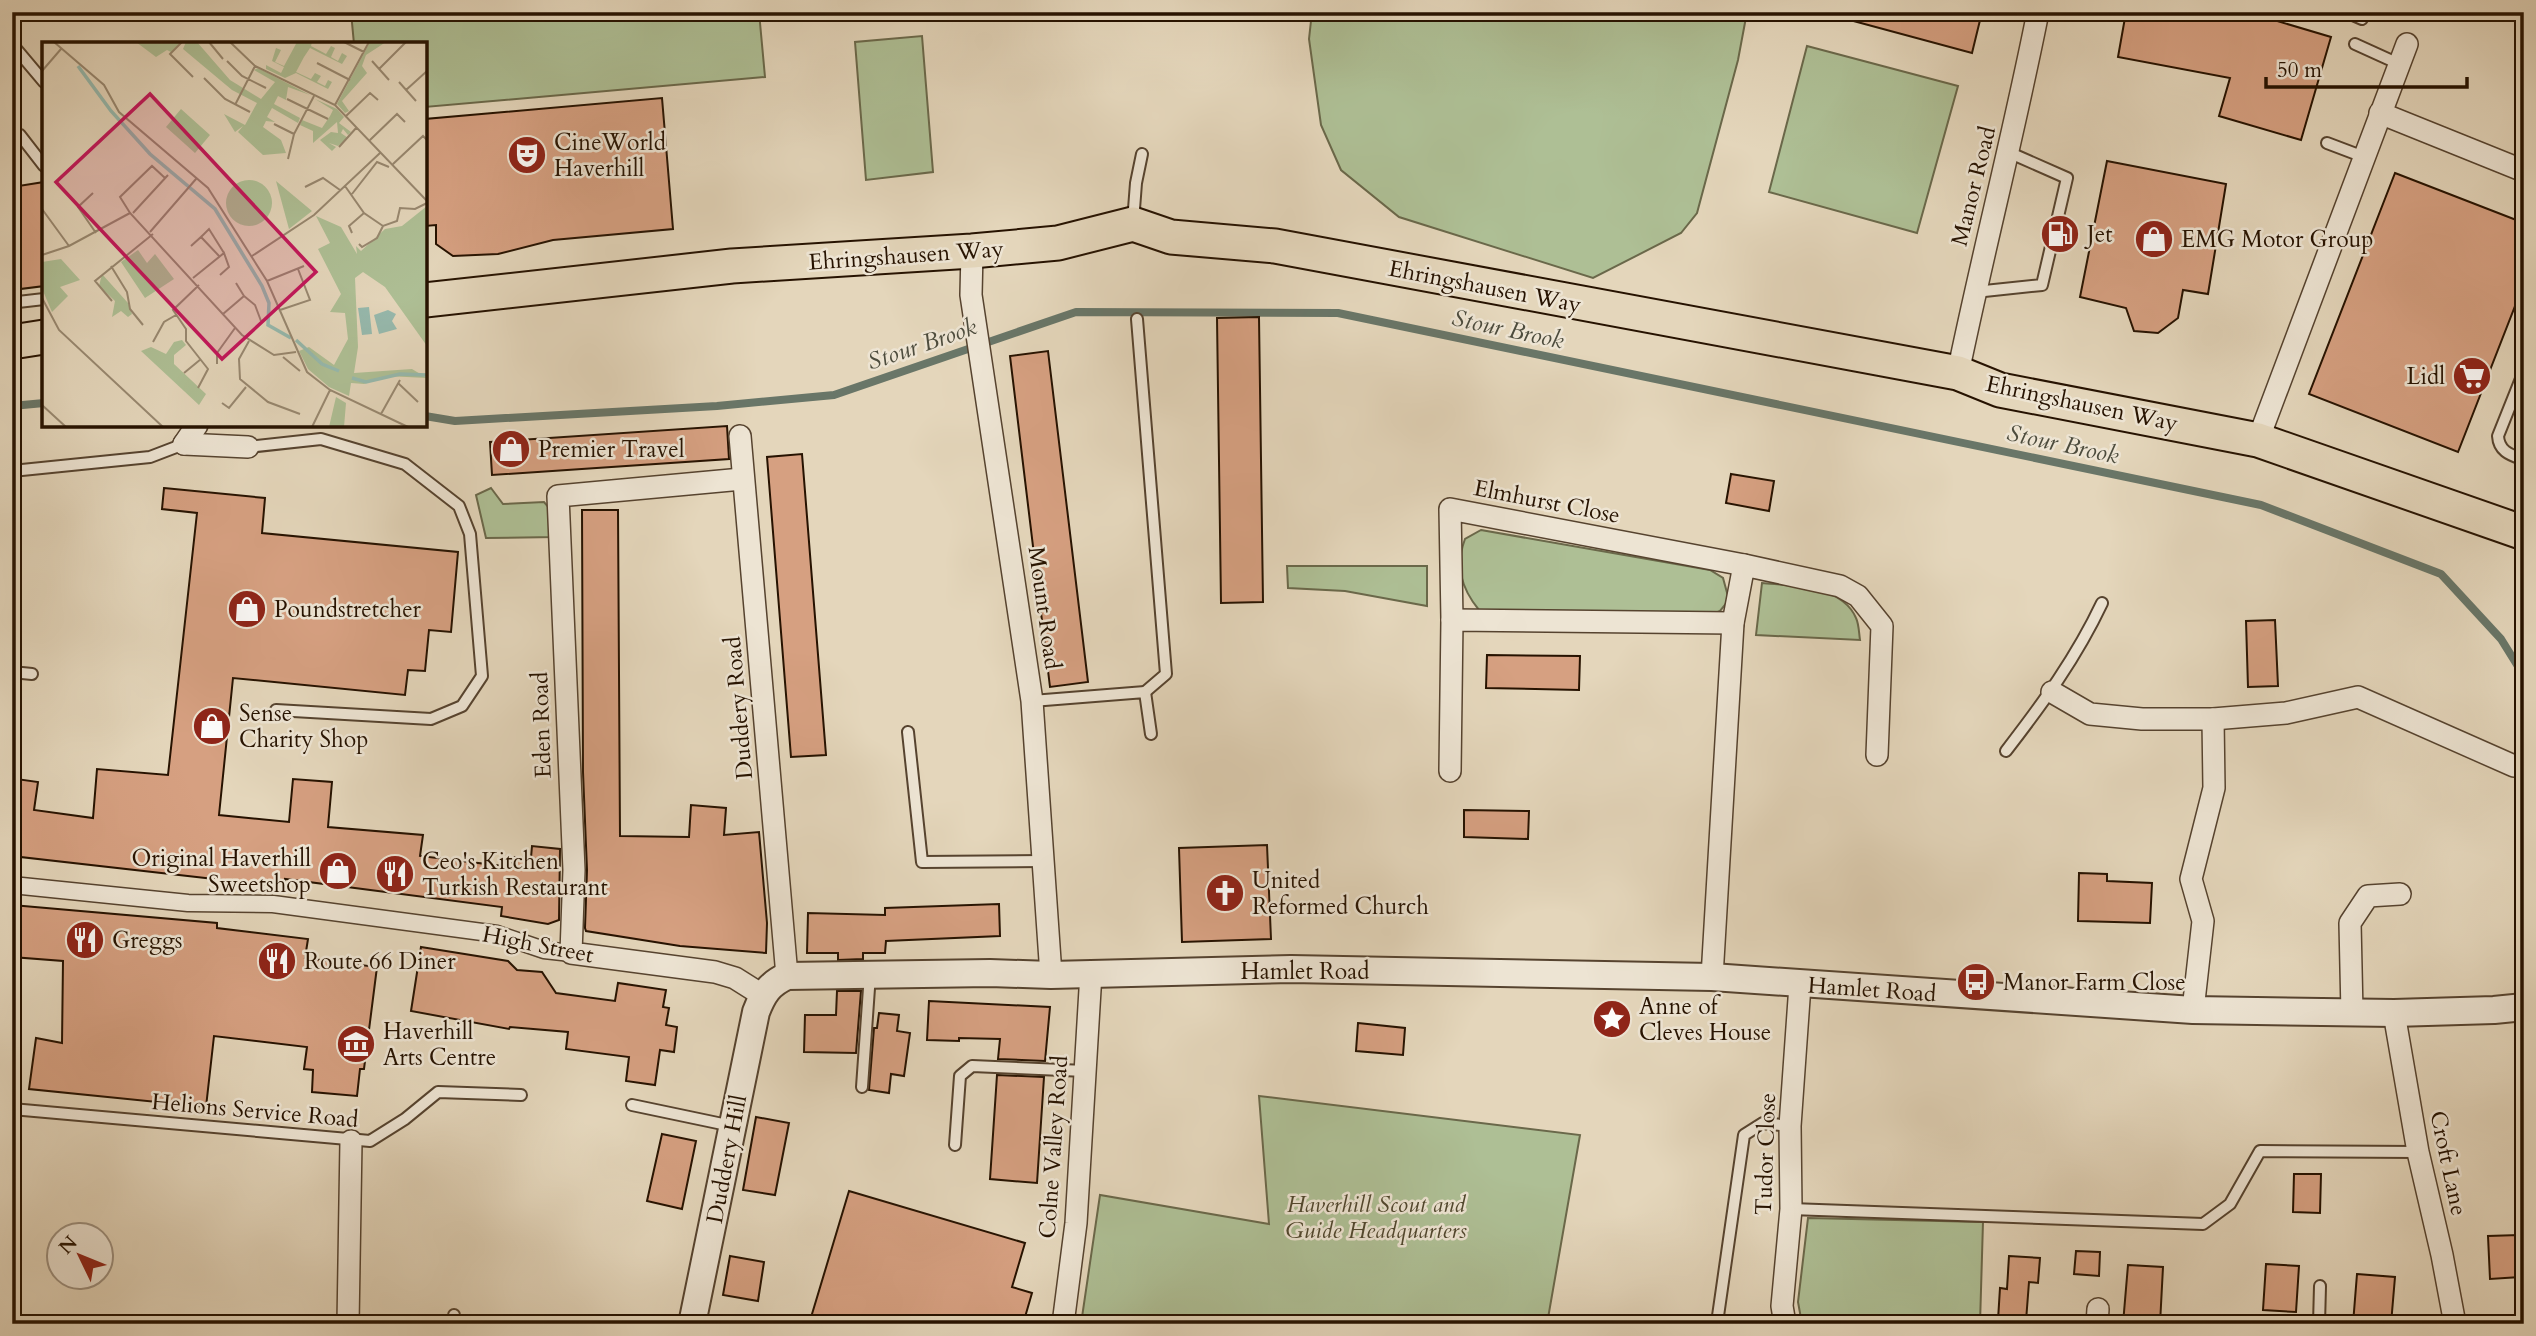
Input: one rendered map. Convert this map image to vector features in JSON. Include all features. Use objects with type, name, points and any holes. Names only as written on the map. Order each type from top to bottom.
[{"type":"main road","name":"Ehringshausen Way","points":[[427,300],[732,266],[1058,243],[1133,224],[1171,237],[1275,246],[1958,373],[2000,390],[2258,440],[2524,533]]},
{"type":"main road","points":[[12,342],[42,337]]},
{"type":"street","name":"Manor Road","points":[[1958,373],[2038,12]]},
{"type":"street","points":[[2258,440],[2403,54]]},
{"type":"street","points":[[2381,113],[2524,171]]},
{"type":"street","name":"Mount Road","points":[[972,251],[971,295],[985,373],[1032,701],[1051,975]]},
{"type":"street","points":[[184,444],[196,427]]},
{"type":"street","name":"Duddery Road","points":[[740,436],[787,976]]},
{"type":"street","points":[[184,444],[248,447]]},
{"type":"street","name":"Eden Road","points":[[571,953],[574,870],[558,496],[742,479]]},
{"type":"street","name":"Elmhurst Close","points":[[1450,771],[1450,509],[1744,565],[1840,586],[1858,596],[1882,626],[1877,755]]},
{"type":"street","points":[[1712,977],[1733,624],[1744,565]]},
{"type":"street","points":[[1452,620],[1733,624]]},
{"type":"street","points":[[2052,692],[2090,714],[2142,719],[2213,719],[2286,713],[2358,697],[2514,766]]},
{"type":"street","points":[[2193,1010],[2203,920],[2191,879],[2214,789],[2213,719]]},
{"type":"street","name":"High Street","points":[[12,885],[188,904],[273,904],[497,934],[544,950],[715,972],[735,978],[762,995]]},
{"type":"street","points":[[2351,1013],[2350,923],[2368,896],[2400,894]]},
{"type":"street","name":"Hamlet Road","points":[[1051,975],[1291,969],[1712,977],[2193,1010],[2394,1013],[2524,1007]]},
{"type":"street","name":"Colne Valley Road","points":[[1063,1324],[1076,1223],[1091,973]]},
{"type":"street","points":[[762,995],[787,976],[1051,975]]},
{"type":"street","name":"Tudor Close","points":[[1785,1324],[1782,1306],[1791,1209],[1790,1126],[1800,985]]},
{"type":"street","name":"Duddery Hill","points":[[692,1324],[749,1042],[762,995]]},
{"type":"street","name":"Croft Lane","points":[[2394,1013],[2418,1152],[2455,1324]]},
{"type":"street","points":[[348,1324],[351,1141]]},
{"type":"lane","points":[[2346,12],[2362,19]]},
{"type":"lane","points":[[12,44],[42,80]]},
{"type":"lane","points":[[2355,44],[2403,54]]},
{"type":"lane","points":[[20,135],[42,163]]},
{"type":"lane","points":[[2327,143],[2364,157]]},
{"type":"lane","points":[[1975,292],[2042,285],[2067,178],[2008,152]]},
{"type":"lane","points":[[1133,224],[1136,183],[1142,154]]},
{"type":"lane","points":[[12,299],[18,302],[42,299]]},
{"type":"lane","points":[[1032,701],[1145,692],[1166,674],[1137,319]]},
{"type":"lane","points":[[2524,371],[2498,436],[2502,450],[2524,460]]},
{"type":"lane","points":[[248,447],[321,439],[405,464],[459,506],[470,534],[482,676],[463,706],[431,719],[275,710]]},
{"type":"lane","points":[[12,471],[150,457],[184,444]]},
{"type":"lane","points":[[2006,751],[2052,692],[2077,653],[2102,603]]},
{"type":"lane","points":[[12,672],[32,674]]},
{"type":"lane","points":[[1145,692],[1151,734]]},
{"type":"lane","points":[[908,732],[922,862],[1043,861]]},
{"type":"lane","points":[[862,1087],[870,974]]},
{"type":"lane","points":[[955,1145],[960,1076],[972,1066],[1085,1072]]},
{"type":"lane","name":"Helions Service Road","points":[[12,1110],[370,1141],[405,1119],[438,1092],[521,1095]]},
{"type":"lane","points":[[632,1105],[733,1126]]},
{"type":"lane","points":[[1718,1316],[1744,1135],[1763,1123],[1790,1126]]},
{"type":"lane","points":[[1791,1209],[2203,1224],[2230,1203],[2260,1151],[2418,1152]]},
{"type":"lane","points":[[2319,1324],[2320,1286]]},
{"type":"green space","points":[[351,12],[759,12],[765,77],[427,107],[427,42],[354,42]]},
{"type":"green space","points":[[1312,12],[1747,12],[1738,60],[1697,213],[1681,233],[1593,278],[1399,217],[1341,170],[1321,125],[1309,39]]},
{"type":"green space","points":[[922,36],[933,172],[866,180],[855,42]]},
{"type":"green space","points":[[1807,46],[1958,86],[1917,233],[1769,192]]},
{"type":"green space","points":[[491,488],[503,504],[544,502],[550,509],[555,537],[486,538],[476,495]]},
{"type":"green space","points":[[1481,530],[1710,570],[1723,578],[1729,600],[1720,611],[1707,617],[1479,610],[1464,585],[1460,558],[1465,539]]},
{"type":"green space","points":[[1287,566],[1427,566],[1427,606],[1345,591],[1288,588]]},
{"type":"green space","points":[[1762,583],[1815,589],[1840,599],[1856,618],[1860,640],[1756,635]]},
{"type":"green space","name":"Haverhill Scout and Guide Headquarters","points":[[1259,1096],[1580,1135],[1547,1324],[1081,1324],[1100,1195],[1269,1224]]},
{"type":"green space","points":[[1808,1218],[1983,1222],[1980,1324],[1802,1324],[1798,1302]]},
{"type":"building","points":[[1847,12],[1982,12],[1972,53],[1846,19]]},
{"type":"building","points":[[2126,12],[2247,12],[2331,37],[2301,140],[2219,116],[2230,78],[2118,57]]},
{"type":"building","points":[[662,98],[673,229],[553,240],[498,254],[453,256],[436,244],[436,225],[427,226],[427,119]]},
{"type":"building","name":"EMG Motor Group","points":[[2107,161],[2226,184],[2208,294],[2183,290],[2178,318],[2158,333],[2134,331],[2126,308],[2080,297]]},
{"type":"building","points":[[2395,173],[2524,223],[2524,283],[2458,452],[2309,394]]},
{"type":"building","points":[[42,182],[42,286],[12,290],[12,187]]},
{"type":"building","points":[[1259,317],[1263,602],[1221,603],[1217,318]]},
{"type":"building","points":[[1048,351],[1088,682],[1050,687],[1010,356]]},
{"type":"building","points":[[727,426],[729,459],[492,475],[490,442]]},
{"type":"building","points":[[802,454],[826,755],[791,757],[767,457]]},
{"type":"building","points":[[1731,474],[1774,481],[1769,511],[1726,503]]},
{"type":"building","points":[[164,488],[265,498],[262,533],[458,552],[451,632],[429,630],[425,671],[408,670],[405,695],[233,678],[219,815],[289,822],[293,779],[332,782],[328,827],[423,835],[420,856],[511,867],[513,857],[531,858],[532,846],[560,849],[559,920],[548,924],[501,916],[502,907],[285,879],[285,887],[12,856],[12,804],[17,779],[38,782],[34,810],[93,818],[97,769],[168,775],[197,513],[162,509]]},
{"type":"building","points":[[582,510],[618,510],[620,836],[689,837],[691,805],[726,808],[724,835],[759,832],[767,923],[766,953],[680,946],[586,931]]},
{"type":"building","points":[[2275,620],[2278,686],[2248,687],[2246,621]]},
{"type":"building","points":[[1487,655],[1580,656],[1579,690],[1486,688]]},
{"type":"building","points":[[1464,810],[1529,811],[1528,839],[1464,837]]},
{"type":"building","name":"United Reformed Church","points":[[1267,845],[1271,939],[1182,942],[1179,848]]},
{"type":"building","points":[[2079,873],[2107,874],[2107,881],[2152,883],[2150,923],[2078,921]]},
{"type":"building","points":[[999,904],[1000,936],[886,941],[885,953],[863,953],[863,959],[838,960],[838,953],[807,953],[808,913],[885,915],[885,908]]},
{"type":"building","points":[[12,905],[217,923],[217,928],[308,939],[305,958],[377,967],[364,1069],[360,1069],[357,1096],[312,1092],[313,1070],[304,1069],[307,1047],[214,1036],[206,1107],[29,1089],[36,1038],[62,1043],[63,961],[12,957]]},
{"type":"building","points":[[421,947],[508,961],[517,970],[542,972],[556,993],[615,1001],[618,983],[666,990],[663,1007],[669,1008],[666,1025],[677,1027],[674,1052],[660,1050],[655,1085],[626,1081],[629,1057],[566,1049],[568,1032],[509,1029],[411,1011]]},
{"type":"building","points":[[837,991],[861,991],[856,1053],[804,1052],[805,1015],[836,1015]]},
{"type":"building","points":[[929,1001],[1050,1007],[1045,1061],[998,1059],[1000,1039],[927,1040]]},
{"type":"building","points":[[879,1013],[899,1015],[897,1031],[910,1033],[904,1076],[891,1074],[889,1093],[869,1090],[874,1028],[877,1028]]},
{"type":"building","points":[[1358,1023],[1405,1028],[1403,1055],[1356,1051]]},
{"type":"building","points":[[997,1075],[1044,1077],[1037,1183],[990,1179]]},
{"type":"building","points":[[756,1117],[789,1123],[775,1195],[743,1190]]},
{"type":"building","points":[[662,1134],[696,1141],[682,1209],[647,1201]]},
{"type":"building","points":[[2294,1174],[2321,1174],[2320,1213],[2293,1212]]},
{"type":"building","points":[[849,1191],[1025,1243],[1012,1287],[1032,1293],[1023,1324],[809,1324]]},
{"type":"building","points":[[2519,1235],[2520,1277],[2490,1279],[2488,1236]]},
{"type":"building","points":[[2076,1251],[2100,1252],[2099,1276],[2074,1274]]},
{"type":"building","points":[[730,1256],[764,1262],[758,1301],[723,1295]]},
{"type":"building","points":[[2009,1256],[2040,1258],[2038,1283],[2029,1282],[2026,1321],[1998,1320],[2000,1288],[2007,1289]]},
{"type":"building","points":[[2266,1264],[2299,1266],[2296,1312],[2263,1310]]},
{"type":"building","points":[[2128,1265],[2163,1267],[2160,1324],[2123,1324]]},
{"type":"building","points":[[2357,1274],[2395,1277],[2391,1324],[2353,1324]]},
{"type":"waterway","name":"Stour Brook","points":[[427,416],[455,421],[717,406],[834,395],[1076,312],[1338,313],[2261,505],[2441,574],[2501,639],[2524,676]]},
{"type":"waterway","name":"Stour Brook","points":[[12,406],[42,403]]},
{"type":"place","name":"CineWorld Haverhill","points":[[527,155]]},
{"type":"place","name":"Jet","points":[[2060,234]]},
{"type":"place","name":"EMG Motor Group","points":[[2154,239]]},
{"type":"place","name":"Lidl","points":[[2472,376]]},
{"type":"place","name":"Premier Travel","points":[[511,449]]},
{"type":"place","name":"Poundstretcher","points":[[247,609]]},
{"type":"place","name":"Sense Charity Shop","points":[[212,726]]},
{"type":"place","name":"Original Haverhill Sweetshop","points":[[338,871]]},
{"type":"place","name":"Ceo's Kitchen Turkish Restaurant","points":[[395,874]]},
{"type":"place","name":"United Reformed Church","points":[[1225,893]]},
{"type":"place","name":"Greggs","points":[[85,940]]},
{"type":"place","name":"Route 66 Diner","points":[[277,961]]},
{"type":"place","name":"Manor Farm Close","points":[[1976,982]]},
{"type":"place","name":"Anne of Cleves House","points":[[1612,1019]]},
{"type":"place","name":"Haverhill Arts Centre","points":[[356,1044]]}]
